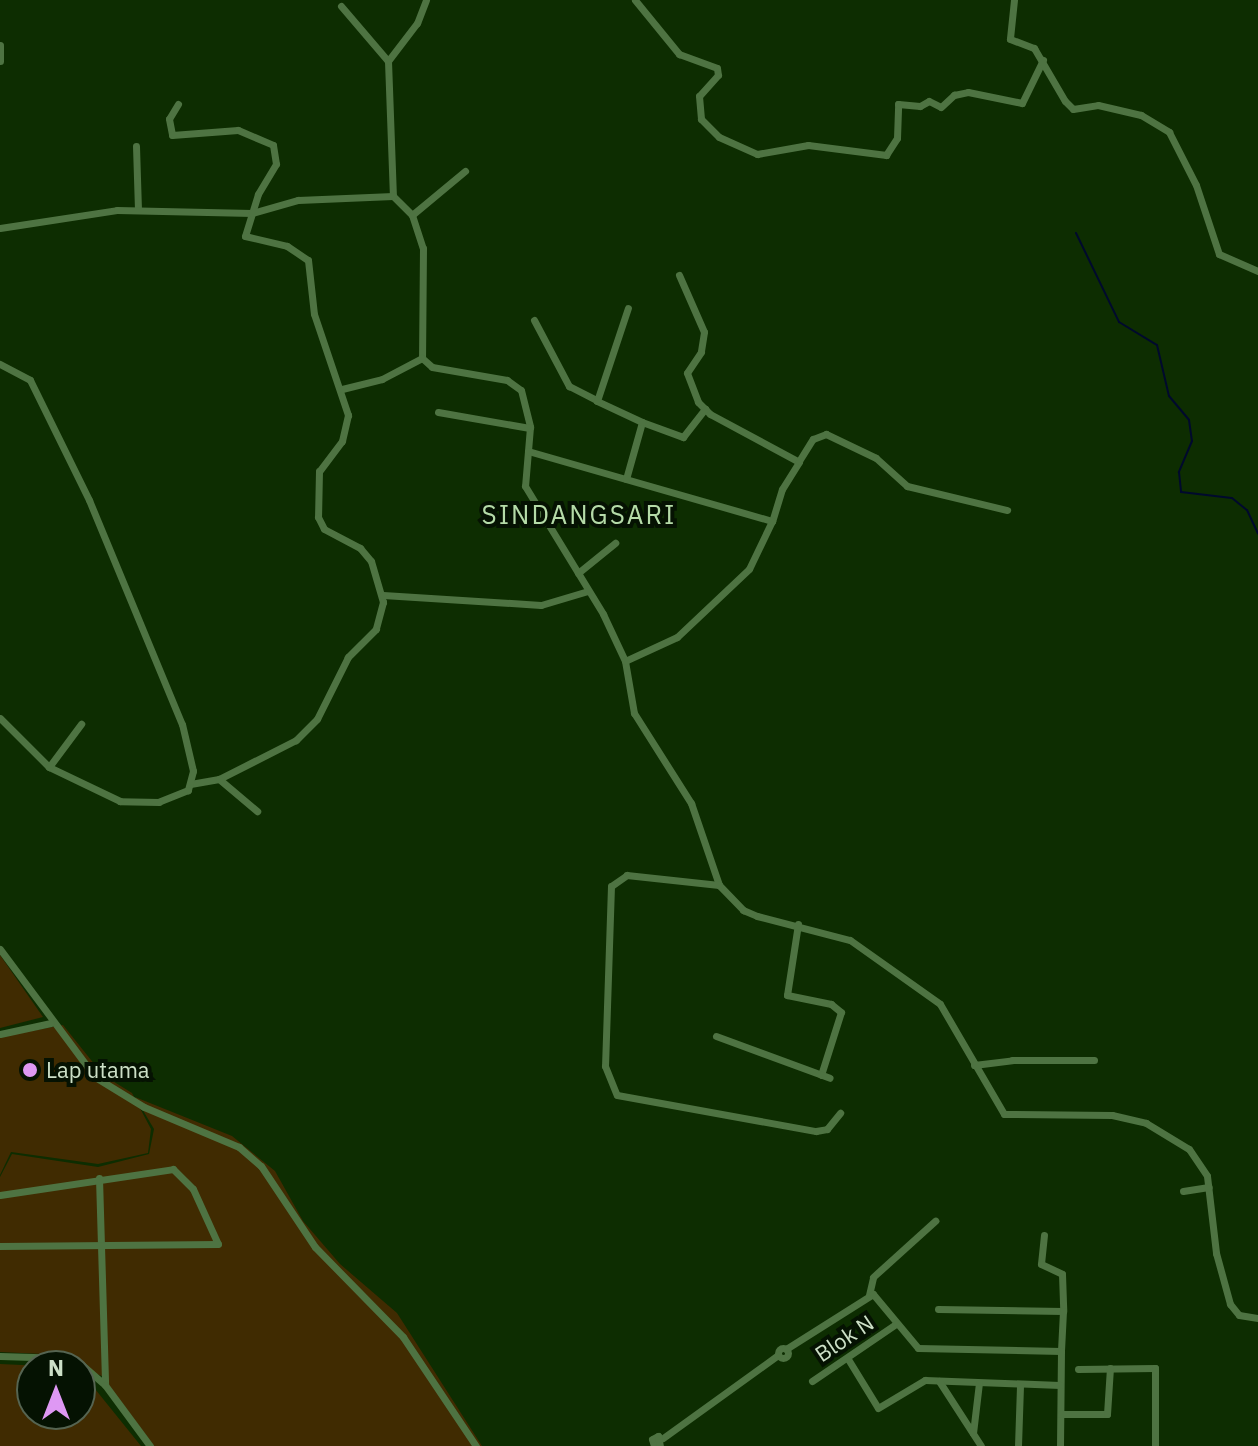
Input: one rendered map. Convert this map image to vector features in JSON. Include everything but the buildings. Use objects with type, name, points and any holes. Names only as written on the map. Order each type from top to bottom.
[{"type":"street","points":[[388,61],[412,31],[426,0]]},
{"type":"street","points":[[635,0],[679,54],[717,68],[718,75],[699,96],[701,119],[719,137],[757,154],[808,145],[886,155],[897,138],[898,104],[920,106],[929,101],[941,107],[954,95],[968,92],[1022,103],[1044,62]]},
{"type":"street","points":[[1014,0],[1010,39],[1034,48],[1073,109],[1098,105],[1123,110],[1169,132],[1196,185],[1219,254],[1258,271]]},
{"type":"street","points":[[341,6],[388,61],[393,196],[412,215],[423,248],[422,358],[432,367],[514,383],[528,403],[530,428],[525,486],[578,573],[625,661],[634,713],[691,803],[719,885],[743,910],[850,940],[940,1004],[1004,1114],[1089,1113],[1146,1123],[1198,1158],[1209,1187],[1216,1253],[1230,1304],[1239,1315],[1258,1318]]},
{"type":"street","points":[[0,45],[0,61]]},
{"type":"street","points":[[178,104],[169,119],[172,135],[238,130],[273,145],[276,164],[252,213],[248,240],[287,246],[308,260],[314,314],[329,371],[342,389],[347,425],[319,471],[318,517],[324,529],[360,548],[371,561],[383,595],[379,624],[348,657],[317,719],[296,740],[219,779],[190,784]]},
{"type":"street","points":[[136,146],[138,209]]},
{"type":"street","points":[[412,215],[465,171]]},
{"type":"street","points":[[0,228],[138,209],[252,213],[298,200],[393,196]]},
{"type":"street","points":[[679,275],[704,332],[701,352],[687,373],[705,409],[799,461]]},
{"type":"street","points":[[597,400],[628,308]]},
{"type":"street","points":[[534,320],[569,386],[597,400],[602,407],[683,437],[705,409]]},
{"type":"street","points":[[342,389],[382,379],[422,358]]},
{"type":"street","points":[[0,364],[30,380],[89,500],[182,724],[193,771],[190,784],[178,797],[141,805],[49,767],[0,718]]},
{"type":"street","points":[[438,412],[530,428]]},
{"type":"street","points":[[626,479],[642,422]]},
{"type":"street","points":[[625,661],[677,637],[749,569],[772,521],[782,489],[813,439],[826,434],[876,458],[907,486],[1007,510]]},
{"type":"street","points":[[528,451],[772,521]]},
{"type":"street","points":[[578,573],[615,543]]},
{"type":"street","points":[[383,595],[541,605],[588,591]]},
{"type":"street","points":[[49,767],[81,724]]},
{"type":"street","points":[[219,779],[257,811]]},
{"type":"street","points":[[719,885],[627,875],[611,886],[605,1066],[617,1095],[816,1131],[827,1129],[840,1113]]},
{"type":"street","points":[[798,924],[787,995],[831,1004],[841,1012],[821,1075]]},
{"type":"street","points":[[0,949],[51,1023],[108,1087],[239,1147],[261,1166],[315,1247],[403,1337],[476,1446]]},
{"type":"street","points":[[0,1034],[51,1023]]},
{"type":"street","points":[[716,1036],[830,1078]]},
{"type":"street","points":[[974,1065],[1021,1059],[1094,1060]]},
{"type":"street","points":[[0,1195],[99,1178],[178,1171],[193,1189],[218,1244],[0,1246]]},
{"type":"street","points":[[99,1178],[105,1385]]},
{"type":"street","points":[[1183,1191],[1209,1187]]},
{"type":"street","points":[[657,1444],[778,1355],[785,1357],[786,1349],[869,1295],[873,1277],[935,1221]]},
{"type":"street","points":[[1044,1235],[1041,1264],[1060,1270],[1063,1311],[1060,1446]]},
{"type":"street","points":[[869,1295],[878,1297],[896,1324],[918,1348],[1061,1351]]},
{"type":"street","points":[[938,1309],[1063,1311]]},
{"type":"street","name":"Blok N","points":[[812,1381],[896,1324]]},
{"type":"street","points":[[0,1356],[66,1358],[105,1385],[150,1446]]},
{"type":"street","points":[[848,1359],[878,1408],[916,1383],[1060,1385]]},
{"type":"street","points":[[1061,1414],[1107,1414],[1110,1368]]},
{"type":"street","points":[[1078,1369],[1155,1368],[1155,1446]]},
{"type":"street","points":[[939,1381],[981,1446]]},
{"type":"street","points":[[973,1433],[979,1383]]},
{"type":"street","points":[[1018,1446],[1020,1385]]},
{"type":"shaded area","points":[[0,955],[43,1017],[0,1028]]},
{"type":"shaded area","points":[[63,1025],[103,1075],[132,1093],[151,1129],[148,1153],[98,1164],[11,1152],[0,1175],[0,1037]]},
{"type":"shaded area","points":[[135,1097],[232,1136],[275,1171],[303,1221],[340,1264],[397,1313],[482,1446],[154,1446],[102,1376],[96,1374],[96,1350],[0,1352],[0,1177],[12,1154],[98,1167],[149,1154],[154,1129]]},
{"type":"shaded area","points":[[0,1364],[16,1365],[16,1430],[96,1430],[96,1390],[141,1446],[0,1446]]},
{"type":"waterway","points":[[1076,233],[1119,322],[1157,345],[1169,396],[1189,420],[1192,441],[1179,472],[1181,492],[1232,498],[1247,510],[1258,534]]},
{"type":"place","name":"Lap utama","points":[[30,1070]]},
{"type":"district","name":"SINDANGSARI","points":[[579,515]]}]
